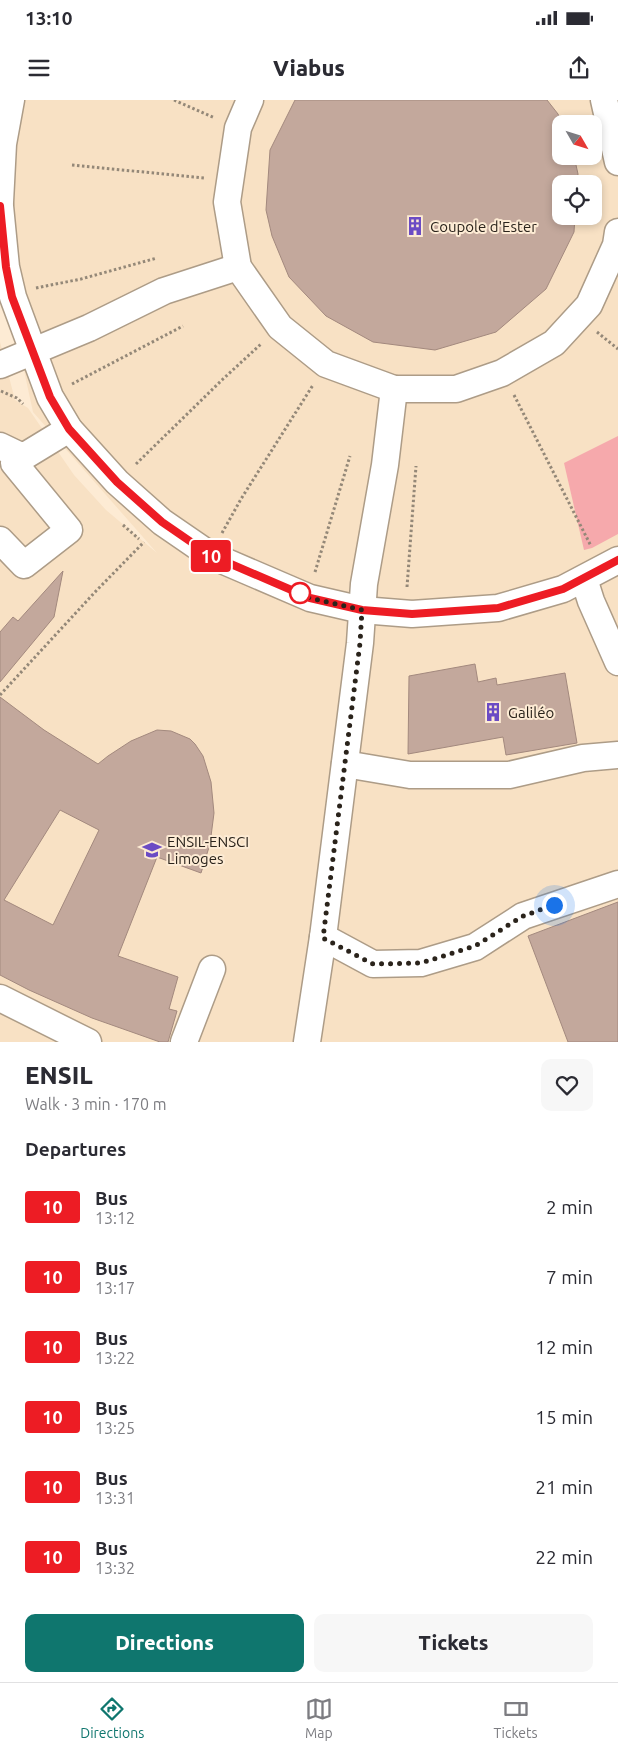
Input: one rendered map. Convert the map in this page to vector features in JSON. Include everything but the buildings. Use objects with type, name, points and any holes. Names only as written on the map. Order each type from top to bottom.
[{"type":"street","points":[[0,202],[3,144],[12,100]]},
{"type":"street","points":[[250,100],[238,128],[227,202],[238,267],[280,327],[326,364],[394,388],[456,389],[502,373],[554,343],[589,305],[616,245],[618,232]]},
{"type":"street","points":[[604,100],[618,162]]},
{"type":"street","points":[[0,206],[6,267],[12,297],[50,397],[69,429],[117,482],[162,522],[210,555],[310,598],[362,610],[412,614],[498,608],[563,589],[618,560]]},
{"type":"street","points":[[0,365],[89,328],[164,291],[238,267]]},
{"type":"street","points":[[307,1042],[323,938],[360,643],[364,584],[385,466],[394,388]]},
{"type":"street","points":[[0,540],[24,565],[70,530],[9,459],[69,429]]},
{"type":"street","points":[[584,579],[591,601],[618,662]]},
{"type":"street","points":[[344,764],[410,775],[509,775],[583,758],[618,755]]},
{"type":"street","points":[[323,938],[373,964],[421,963],[475,946],[523,916],[618,884]]},
{"type":"street","points":[[184,1042],[212,970]]},
{"type":"street","points":[[0,998],[88,1042]]},
{"type":"path","points":[[174,100],[238,128]]},
{"type":"path","points":[[72,165],[230,180]]},
{"type":"path","points":[[12,297],[34,288],[81,279],[157,258]]},
{"type":"path","points":[[50,397],[70,384],[183,326]]},
{"type":"path","points":[[117,482],[223,378],[280,327]]},
{"type":"path","points":[[210,555],[246,491],[326,364]]},
{"type":"path","points":[[502,373],[592,548]]},
{"type":"path","points":[[314,575],[350,456]]},
{"type":"path","points":[[407,590],[416,466]]},
{"type":"path","points":[[0,695],[144,542]]},
{"type":"shaded area","points":[[0,100],[618,100],[618,1042],[0,1042],[0,342],[15,400],[28,408],[74,475],[106,510],[157,553],[33,412],[0,260]]},
{"type":"shaded area","points":[[618,436],[618,534],[592,548],[584,550],[564,463]]},
{"type":"bus line","name":"10","points":[[0,206],[6,267],[12,297],[50,397],[69,429],[117,482],[162,522],[210,555],[310,598],[362,610],[412,614],[498,608],[563,589],[618,560]]},
{"type":"place","name":"Coupole d'Ester","points":[[415,226]]},
{"type":"place","name":"Galiléo","points":[[493,712]]},
{"type":"place","name":"ENSIL-ENSCI Limoges","points":[[152,850]]},
{"type":"route","points":[[300,593],[296,592],[310,598],[362,610],[360,643],[323,938],[373,964],[421,963],[475,946],[523,916],[554,905]]}]
